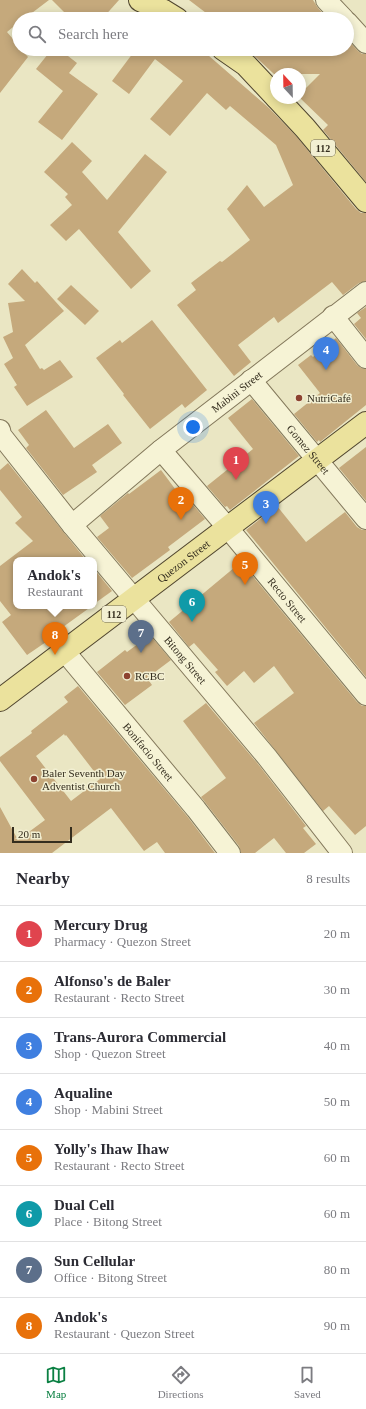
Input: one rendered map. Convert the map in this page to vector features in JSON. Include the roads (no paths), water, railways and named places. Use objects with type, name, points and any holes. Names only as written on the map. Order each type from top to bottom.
[{"type":"main road","points":[[140,0],[166,12]]},
{"type":"main road","name":"112","points":[[233,56],[246,65],[270,90]]},
{"type":"main road","name":"112","points":[[284,104],[306,128],[366,201]]},
{"type":"main road","name":"Quezon Street","points":[[0,700],[366,423]]},
{"type":"street","points":[[326,0],[337,12]]},
{"type":"street","points":[[354,29],[366,42]]},
{"type":"street","name":"Mabini Street","points":[[72,525],[161,450],[366,292]]},
{"type":"street","points":[[333,316],[366,358]]},
{"type":"street","name":"Gomez Street","points":[[251,380],[366,519]]},
{"type":"street","name":"Bitong Street","points":[[0,430],[1,434],[72,525],[267,757],[342,853]]},
{"type":"street","name":"Recto Street","points":[[161,450],[228,527],[366,695]]},
{"type":"street","name":"Bonifacio Street","points":[[65,652],[196,809],[230,853]]},
{"type":"place","name":"Aqualine","points":[[326,370]]},
{"type":"place","name":"NutriCafé","points":[[299,398]]},
{"type":"place","name":"Mercury Drug","points":[[236,480]]},
{"type":"place","name":"Alfonso's de Baler","points":[[181,520]]},
{"type":"place","name":"Trans-Aurora Commercial","points":[[266,524]]},
{"type":"place","name":"Yolly's Ihaw Ihaw","points":[[245,585]]},
{"type":"place","name":"Dual Cell","points":[[192,622]]},
{"type":"place","name":"Sun Cellular","points":[[141,653]]},
{"type":"place","name":"Andok's","points":[[55,655]]},
{"type":"place","name":"RCBC","points":[[127,676]]},
{"type":"place","name":"Baler Seventh Day Adventist Church","points":[[34,779]]}]
